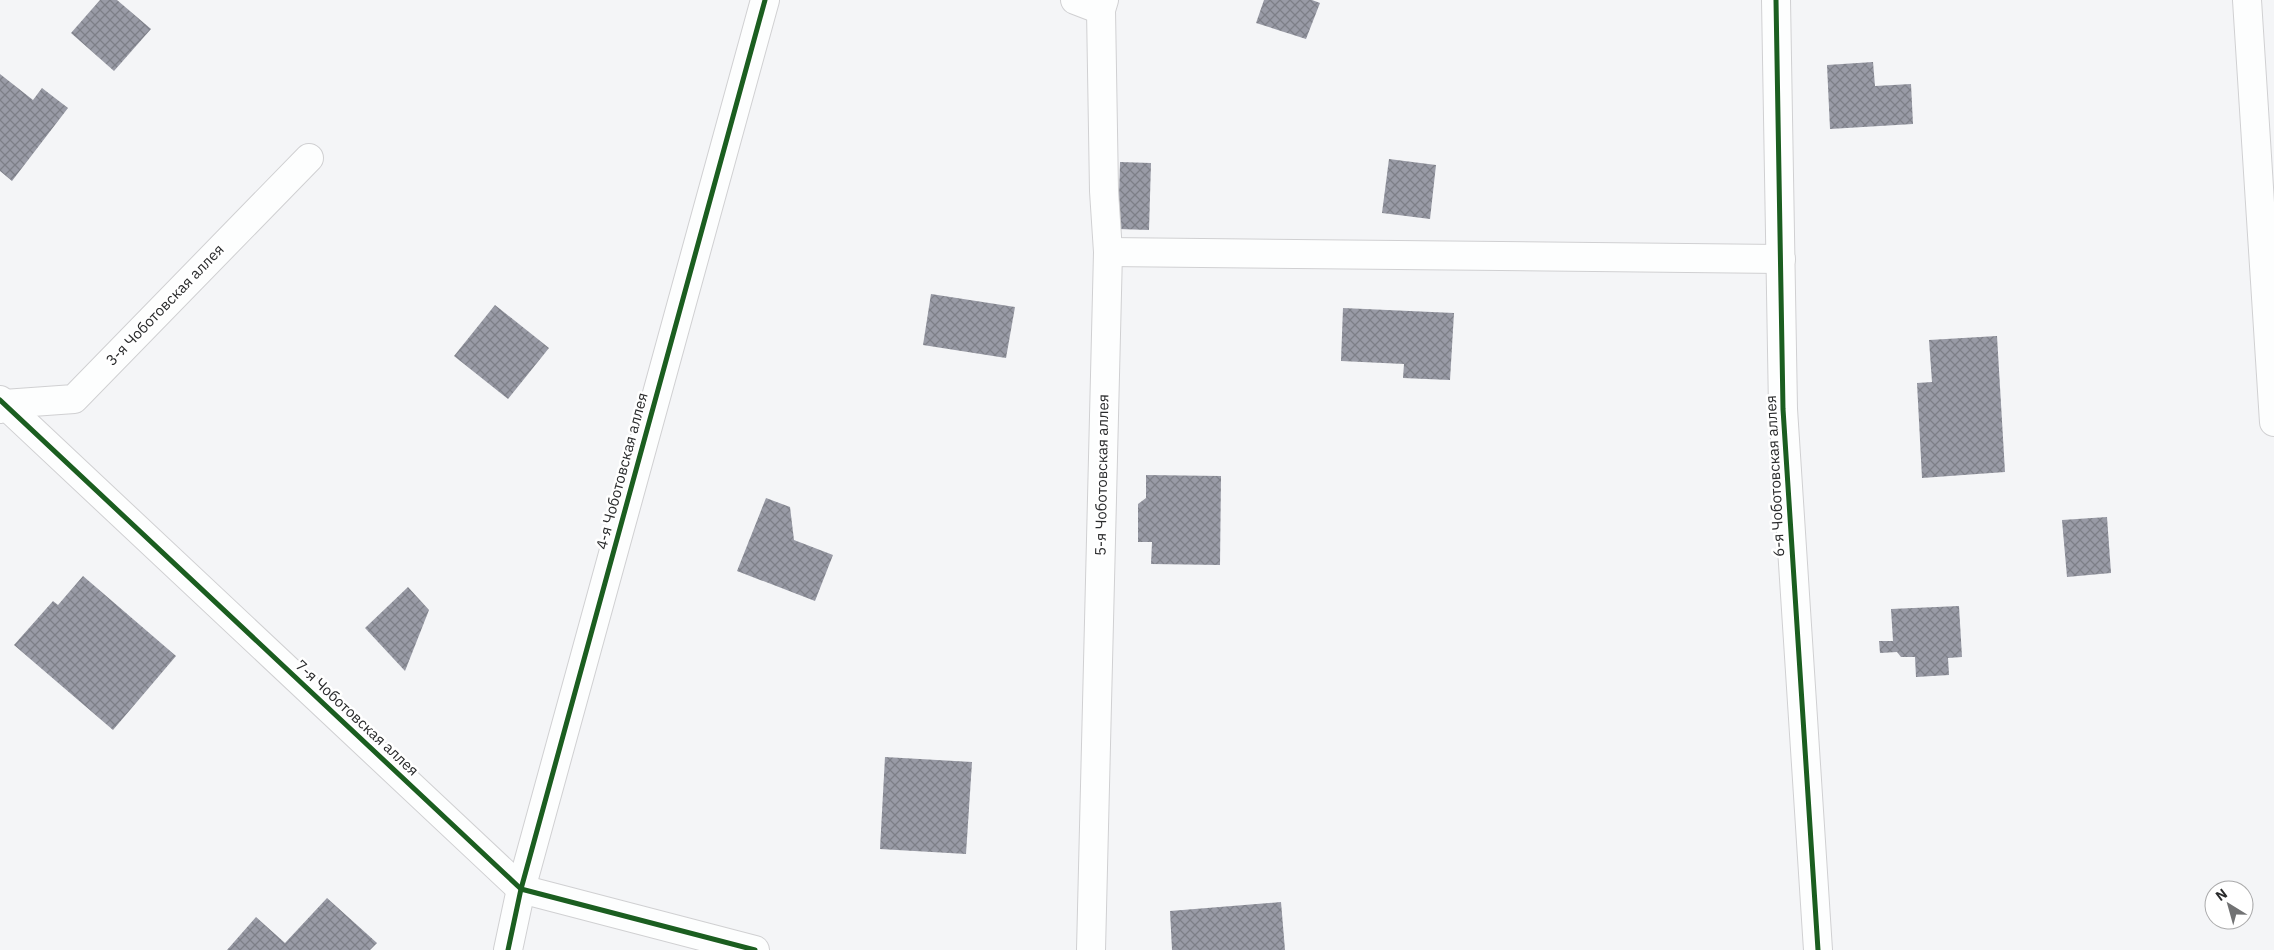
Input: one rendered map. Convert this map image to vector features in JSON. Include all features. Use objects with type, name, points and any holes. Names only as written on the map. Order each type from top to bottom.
[{"type":"street","name":"4-я Чоботовская аллея","points":[[508,950],[521,889],[765,0]]},
{"type":"street","points":[[1075,0],[1102,5]]},
{"type":"street","name":"6-я Чоботовская аллея","points":[[1776,0],[1783,409],[1818,950]]},
{"type":"street","points":[[2247,0],[2274,422]]},
{"type":"street","name":"5-я Чоботовская аллея","points":[[1091,950],[1108,252],[1104,191],[1102,5]]},
{"type":"street","name":"3-я Чоботовская аллея","points":[[1,404],[74,399],[309,158]]},
{"type":"street","points":[[1108,252],[1780,259]]},
{"type":"street","name":"7-я Чоботовская аллея","points":[[1,404],[521,889],[755,950]]},
{"type":"building","points":[[100,0],[117,0],[151,29],[114,71],[71,33]]},
{"type":"building","points":[[1264,0],[1312,0],[1320,3],[1306,39],[1256,23]]},
{"type":"building","points":[[1873,62],[1875,86],[1911,84],[1913,124],[1830,129],[1827,65]]},
{"type":"building","points":[[0,74],[33,100],[42,88],[68,108],[12,181],[0,171]]},
{"type":"building","points":[[1389,159],[1436,165],[1430,219],[1382,213]]},
{"type":"building","points":[[1120,162],[1151,163],[1149,230],[1118,229]]},
{"type":"building","points":[[931,294],[1015,307],[1006,358],[923,345]]},
{"type":"building","points":[[495,305],[549,348],[508,399],[454,356]]},
{"type":"building","points":[[1343,308],[1454,313],[1450,380],[1403,378],[1404,364],[1341,361]]},
{"type":"building","points":[[1997,336],[2005,472],[1922,478],[1917,383],[1932,382],[1929,340]]},
{"type":"building","points":[[1146,475],[1221,476],[1220,565],[1151,564],[1152,542],[1138,542],[1138,504],[1146,498]]},
{"type":"building","points":[[766,498],[790,507],[794,540],[833,555],[815,601],[737,571]]},
{"type":"building","points":[[2107,517],[2111,573],[2067,577],[2062,520]]},
{"type":"building","points":[[83,576],[176,656],[113,730],[14,645],[53,601],[58,605]]},
{"type":"building","points":[[408,587],[429,610],[405,671],[365,628]]},
{"type":"building","points":[[1959,606],[1962,657],[1948,658],[1949,675],[1916,677],[1915,657],[1901,657],[1897,652],[1880,653],[1879,641],[1893,641],[1891,609]]},
{"type":"building","points":[[885,757],[972,762],[966,854],[880,849]]},
{"type":"building","points":[[327,898],[377,943],[370,950],[227,950],[256,917],[285,943]]},
{"type":"building","points":[[1281,902],[1285,950],[1172,950],[1170,911]]},
{"type":"cycle path","points":[[508,950],[521,889],[765,0]]},
{"type":"cycle path","points":[[1776,0],[1783,409],[1818,950]]},
{"type":"cycle path","points":[[0,400],[521,889],[755,950]]}]
